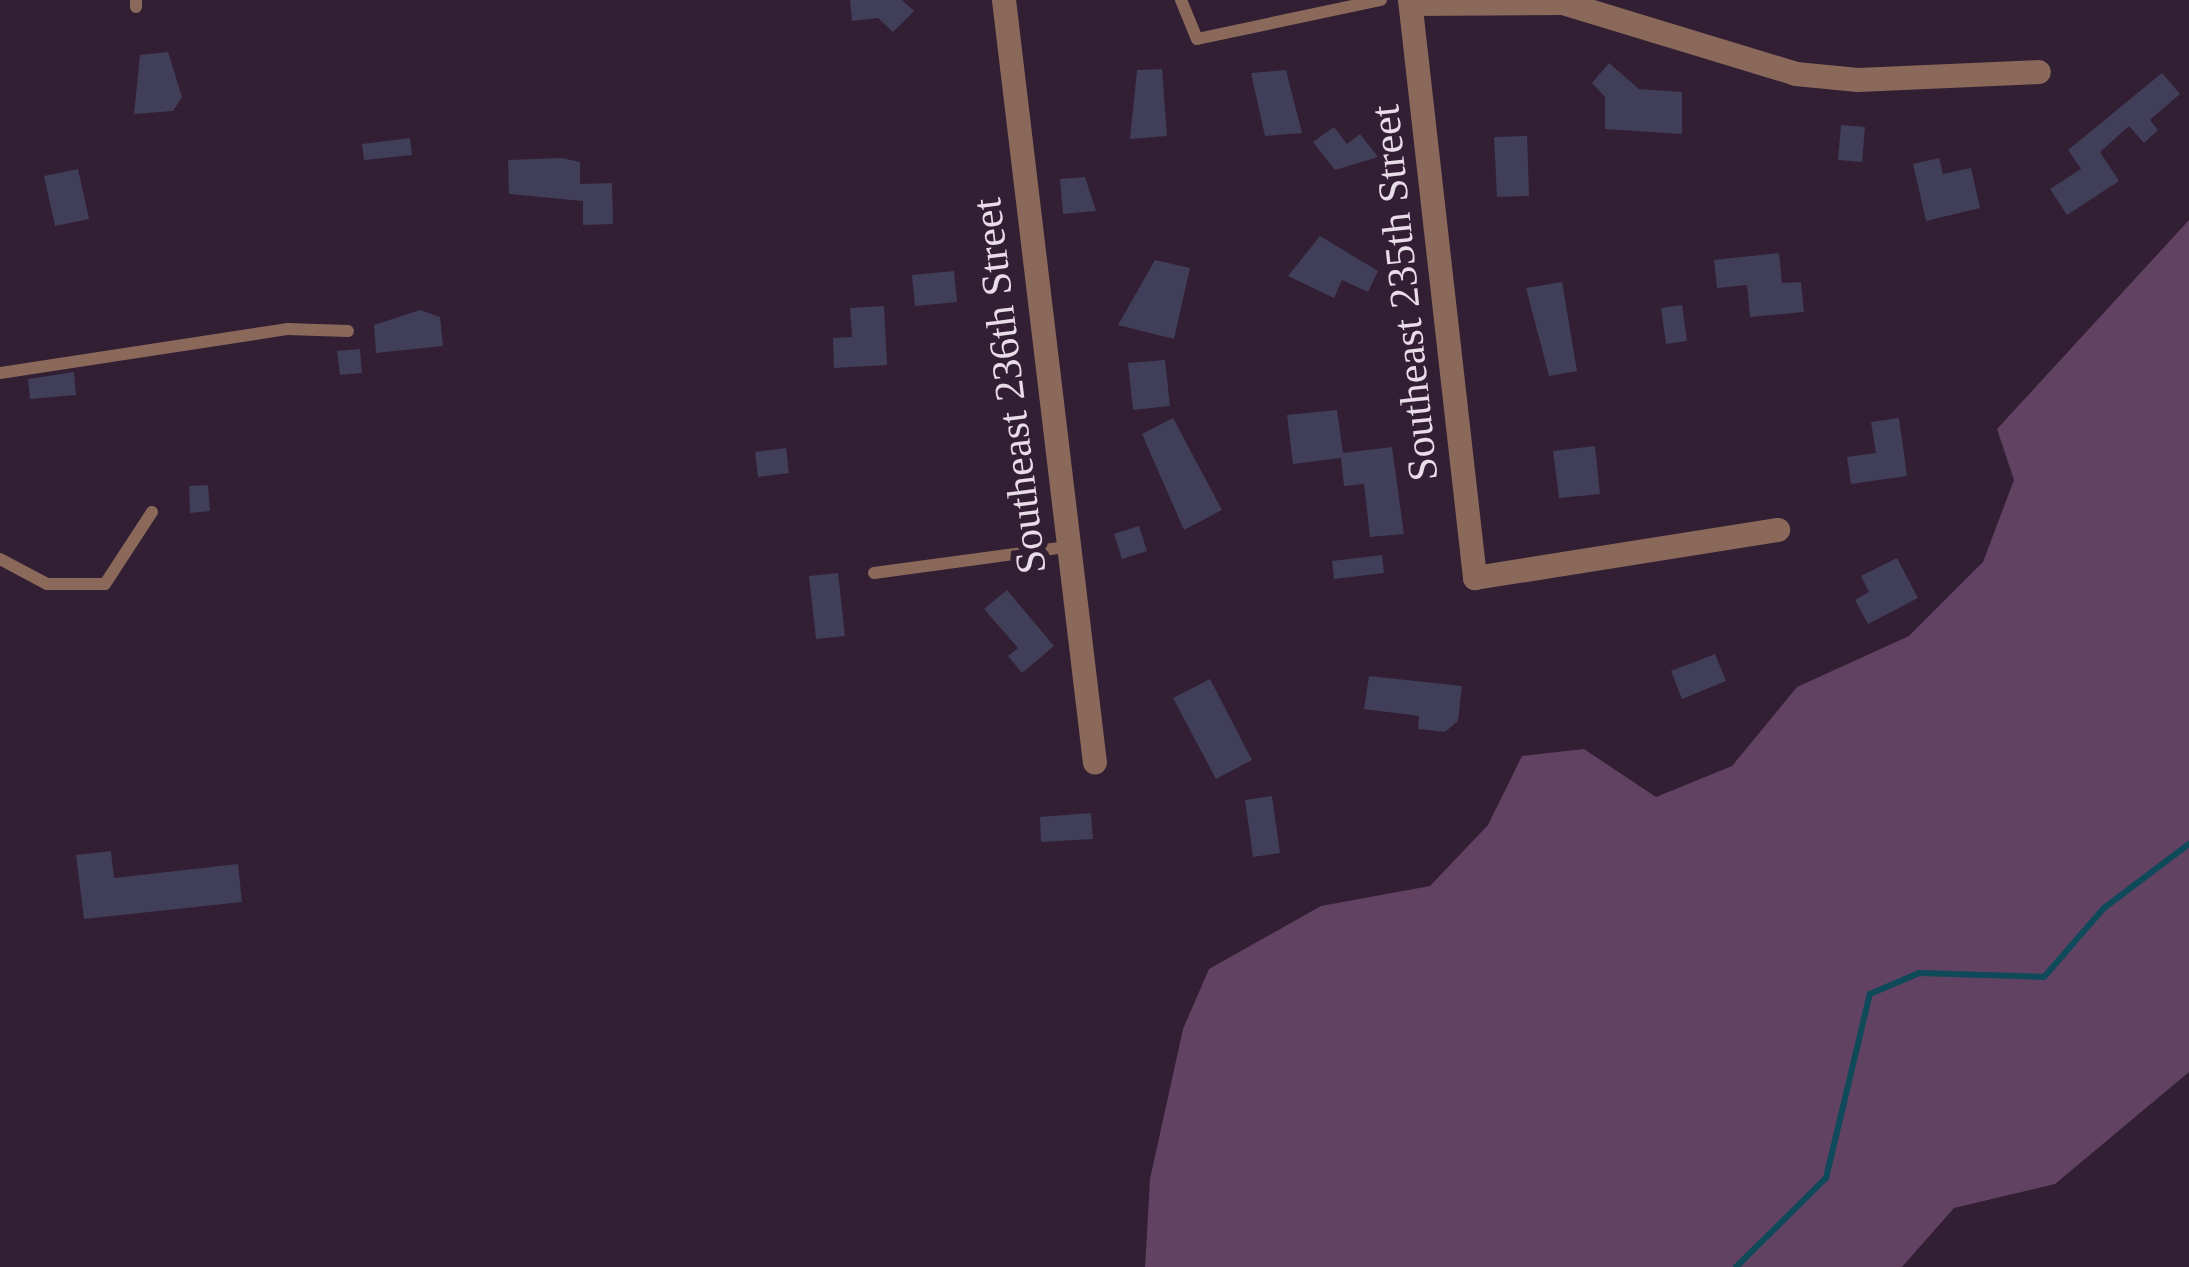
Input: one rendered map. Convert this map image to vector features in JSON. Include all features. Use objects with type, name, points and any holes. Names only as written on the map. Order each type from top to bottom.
[{"type":"street","name":"Southeast 236th Street","points":[[1004,0],[1095,763]]},
{"type":"street","points":[[1411,2],[1563,3],[1796,74],[1858,80],[2039,72]]},
{"type":"street","name":"Southeast 235th Street","points":[[1411,2],[1475,578],[1778,530]]},
{"type":"lane","points":[[1181,0],[1197,39],[1381,0]]},
{"type":"lane","points":[[0,373],[287,329],[347,331]]},
{"type":"lane","points":[[0,559],[47,584],[105,584],[152,512]]},
{"type":"lane","points":[[874,573],[1066,547]]},
{"type":"shaded area","points":[[2189,220],[2189,1072],[2055,1184],[1954,1208],[1902,1267],[1145,1267],[1150,1179],[1183,1029],[1209,969],[1321,906],[1430,886],[1488,825],[1522,756],[1584,749],[1656,797],[1732,766],[1797,687],[1909,636],[1983,562],[2014,480],[1997,429]]},
{"type":"building","points":[[850,0],[902,0],[914,11],[893,32],[878,18],[852,21]]},
{"type":"building","points":[[168,52],[182,97],[173,111],[134,114],[140,55]]},
{"type":"building","points":[[1609,63],[1639,89],[1682,92],[1682,134],[1605,129],[1605,97],[1592,83]]},
{"type":"building","points":[[1162,69],[1167,136],[1130,139],[1137,70]]},
{"type":"building","points":[[1286,70],[1302,133],[1265,136],[1251,73]]},
{"type":"building","points":[[2162,73],[2180,94],[2150,120],[2158,130],[2144,143],[2129,126],[2100,152],[2119,181],[2067,215],[2050,189],[2081,169],[2068,150]]},
{"type":"building","points":[[1841,125],[1865,127],[1862,162],[1838,160]]},
{"type":"building","points":[[1334,127],[1347,144],[1360,134],[1378,157],[1335,170],[1313,142]]},
{"type":"building","points":[[1527,136],[1529,196],[1497,197],[1494,137]]},
{"type":"building","points":[[410,138],[412,155],[364,160],[362,144]]},
{"type":"building","points":[[1939,158],[1943,174],[1971,168],[1980,208],[1926,221],[1913,164]]},
{"type":"building","points":[[508,160],[580,162],[580,184],[612,183],[613,224],[583,225],[583,201],[509,194]]},
{"type":"building","points":[[78,169],[89,219],[55,226],[44,176]]},
{"type":"building","points":[[1085,177],[1096,211],[1063,214],[1060,179]]},
{"type":"building","points":[[1320,236],[1378,271],[1368,292],[1342,280],[1334,298],[1288,276]]},
{"type":"building","points":[[1779,253],[1782,283],[1801,282],[1804,312],[1750,317],[1747,285],[1717,288],[1714,260]]},
{"type":"building","points":[[1155,260],[1190,268],[1174,339],[1118,325]]},
{"type":"building","points":[[954,271],[957,302],[915,306],[912,275]]},
{"type":"building","points":[[1562,282],[1577,371],[1549,376],[1526,288]]},
{"type":"building","points":[[1682,305],[1687,341],[1666,344],[1661,308]]},
{"type":"building","points":[[884,306],[887,365],[834,368],[833,338],[852,337],[850,308]]},
{"type":"building","points":[[420,310],[440,317],[443,346],[376,353],[374,325]]},
{"type":"building","points":[[360,349],[362,373],[340,375],[337,351]]},
{"type":"building","points":[[1165,360],[1170,406],[1133,410],[1128,363]]},
{"type":"building","points":[[74,372],[76,395],[30,399],[28,379]]},
{"type":"building","points":[[1337,410],[1343,453],[1392,447],[1404,534],[1370,537],[1364,484],[1344,486],[1341,458],[1293,464],[1287,415]]},
{"type":"building","points":[[1173,418],[1222,510],[1184,530],[1142,434]]},
{"type":"building","points":[[1899,418],[1907,476],[1851,484],[1847,457],[1876,453],[1871,422]]},
{"type":"building","points":[[1595,446],[1600,494],[1559,498],[1553,451]]},
{"type":"building","points":[[786,448],[789,473],[758,477],[755,452]]},
{"type":"building","points":[[208,485],[210,511],[190,513],[189,486]]},
{"type":"building","points":[[1139,526],[1147,551],[1122,559],[1114,534]]},
{"type":"building","points":[[1382,555],[1384,573],[1334,579],[1332,561]]},
{"type":"building","points":[[1897,558],[1918,598],[1868,624],[1855,600],[1869,592],[1861,576]]},
{"type":"building","points":[[838,573],[845,636],[816,639],[809,576]]},
{"type":"building","points":[[1007,590],[1054,646],[1022,673],[1008,656],[1018,648],[984,609]]},
{"type":"building","points":[[1715,654],[1726,681],[1682,699],[1671,671]]},
{"type":"building","points":[[1369,676],[1462,686],[1458,721],[1445,732],[1418,729],[1419,716],[1364,709]]},
{"type":"building","points":[[1210,679],[1252,760],[1216,779],[1173,698]]},
{"type":"building","points":[[1272,796],[1280,853],[1253,857],[1245,800]]},
{"type":"building","points":[[1091,813],[1093,839],[1041,842],[1040,817]]},
{"type":"building","points":[[111,851],[114,878],[238,864],[242,902],[84,919],[76,855]]},
{"type":"waterway","points":[[1736,1267],[1826,1178],[1870,994],[1919,973],[2044,977],[2104,908],[2189,844]]}]
